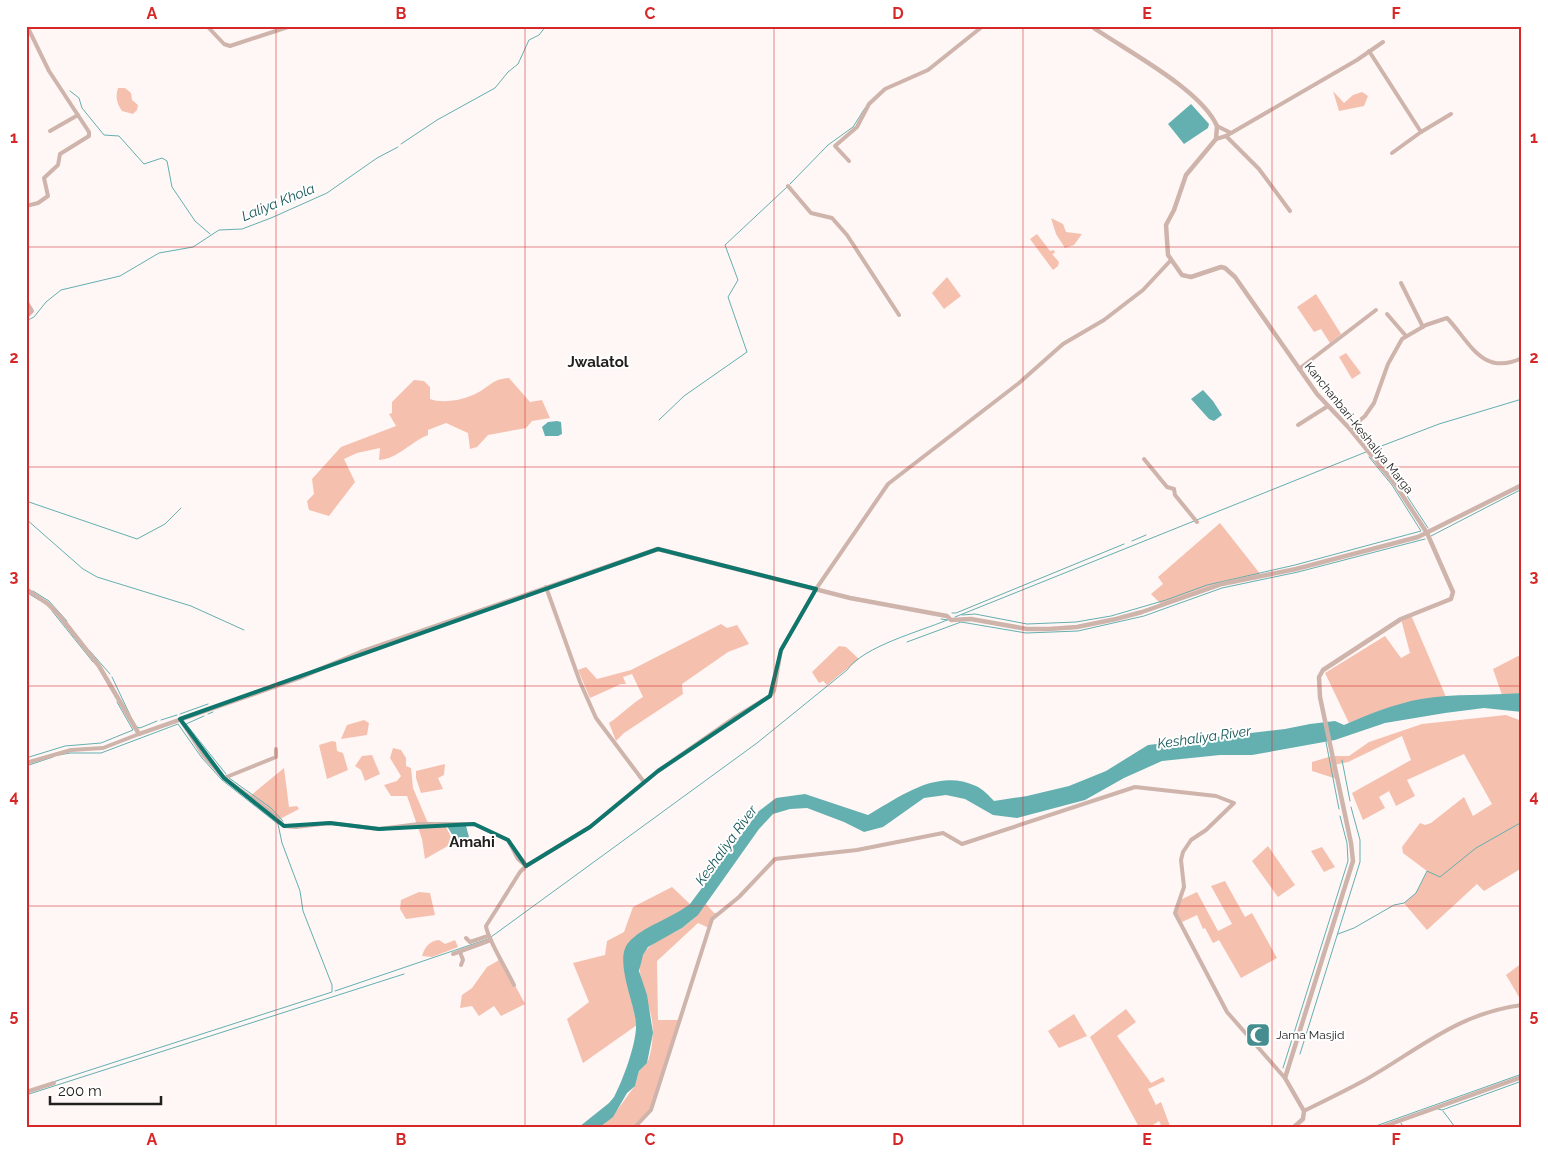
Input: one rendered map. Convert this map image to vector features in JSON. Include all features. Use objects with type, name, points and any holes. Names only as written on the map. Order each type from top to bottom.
[{"type":"street","points":[[26,206],[38,203],[48,196],[44,178],[58,165],[60,154],[89,136],[89,132],[49,71],[27,26]]},
{"type":"street","points":[[207,26],[224,44],[230,46],[291,26]]},
{"type":"street","points":[[849,161],[835,146],[857,127],[869,104],[885,88],[928,70],[983,26]]},
{"type":"street","points":[[1091,26],[1180,87],[1200,103],[1217,126],[1231,133]]},
{"type":"street","points":[[514,985],[490,938],[486,926],[493,912],[526,866],[590,827],[644,782],[734,718],[770,696],[774,691],[781,650],[816,589],[888,484],[1019,383],[1063,344],[1104,320],[1144,290],[1171,260],[1168,255],[1166,225],[1174,210],[1186,175],[1216,139],[1226,136],[1383,42]]},
{"type":"street","points":[[1369,52],[1421,132]]},
{"type":"street","points":[[1392,153],[1421,132],[1451,114]]},
{"type":"street","points":[[50,130],[78,115]]},
{"type":"street","points":[[1216,139],[1217,126]]},
{"type":"street","points":[[1226,136],[1258,169],[1290,211]]},
{"type":"street","points":[[788,186],[811,213],[832,218],[847,235],[899,315]]},
{"type":"street","name":"Kanchanbari-Keshaliya Marga","points":[[1171,260],[1182,275],[1192,277],[1214,268],[1225,268],[1235,277],[1299,369],[1395,484],[1427,534],[1453,592],[1451,599],[1400,619],[1323,670],[1319,677],[1324,714],[1351,843],[1353,861],[1285,1078]]},
{"type":"street","points":[[1401,283],[1423,327]]},
{"type":"street","points":[[26,301],[32,311],[26,317]]},
{"type":"street","points":[[1299,369],[1376,310]]},
{"type":"street","points":[[1387,314],[1406,336]]},
{"type":"street","points":[[1350,429],[1365,416],[1374,403],[1392,355],[1406,336],[1441,318],[1448,318],[1482,358],[1502,364],[1522,358]]},
{"type":"street","points":[[1298,425],[1328,406]]},
{"type":"street","points":[[1144,459],[1167,487],[1174,489],[1176,495],[1196,520]]},
{"type":"street","points":[[26,763],[71,750],[103,748],[546,587],[658,550],[850,598],[947,616],[956,620],[971,619],[1027,629],[1077,627],[1142,612],[1222,584],[1296,569],[1427,534],[1522,485]]},
{"type":"street","points":[[546,587],[580,682],[596,718],[644,782]]},
{"type":"street","points":[[26,590],[48,604],[99,666],[139,734]]},
{"type":"street","points":[[180,720],[204,756],[224,778],[288,827],[330,823],[379,829],[419,824],[474,824],[508,840],[518,859],[526,866]]},
{"type":"street","points":[[224,778],[276,757],[276,749]]},
{"type":"street","points":[[635,1127],[651,1110],[712,919],[739,897],[775,859],[857,850],[943,833],[962,844],[1135,787],[1216,796],[1234,802],[1206,830],[1191,840],[1183,852],[1181,860],[1184,887],[1175,913],[1222,1005],[1285,1078],[1304,1111],[1303,1119],[1294,1127]]},
{"type":"street","points":[[466,938],[470,942],[490,938]]},
{"type":"street","points":[[453,954],[490,938]]},
{"type":"street","points":[[460,952],[463,960],[461,965]]},
{"type":"street","points":[[1304,1111],[1366,1080],[1428,1039],[1462,1022],[1522,1005]]},
{"type":"street","points":[[1382,1127],[1522,1077]]},
{"type":"street","points":[[26,1092],[54,1083]]},
{"type":"highlighted area","points":[[658,549],[816,589],[781,650],[770,696],[658,771],[590,827],[526,866],[508,840],[474,824],[379,829],[330,823],[284,826],[224,778],[180,719]]},
{"type":"shaded area","points":[[118,88],[125,88],[131,93],[132,100],[138,105],[137,110],[133,114],[122,111],[120,108],[117,98]]},
{"type":"shaded area","points":[[1333,91],[1344,103],[1353,95],[1362,92],[1368,96],[1364,106],[1339,111]]},
{"type":"shaded area","points":[[1051,218],[1063,224],[1066,232],[1082,234],[1074,245],[1065,248],[1056,234]]},
{"type":"shaded area","points":[[1037,234],[1050,251],[1054,250],[1055,253],[1052,254],[1059,262],[1058,266],[1053,270],[1030,239]]},
{"type":"shaded area","points":[[947,277],[961,296],[944,309],[932,293]]},
{"type":"shaded area","points":[[1316,294],[1341,334],[1330,343],[1321,329],[1314,332],[1297,307]]},
{"type":"shaded area","points":[[1346,353],[1361,373],[1352,379],[1339,357]]},
{"type":"shaded area","points":[[509,378],[530,402],[542,400],[550,418],[532,421],[526,428],[488,435],[477,447],[470,449],[468,433],[446,423],[428,430],[428,435],[386,459],[379,460],[380,448],[357,453],[344,459],[355,482],[329,516],[309,510],[307,501],[314,494],[312,479],[341,447],[396,426],[389,414],[392,413],[392,402],[414,380],[424,381],[430,387],[430,399],[447,401],[472,395],[495,381]]},
{"type":"shaded area","points":[[1220,523],[1261,575],[1222,584],[1162,605],[1151,594],[1163,584],[1158,577]]},
{"type":"shaded area","points":[[1411,615],[1446,697],[1421,700],[1397,706],[1349,723],[1325,673],[1385,636],[1401,658],[1410,653],[1401,619]]},
{"type":"shaded area","points":[[721,624],[727,628],[737,625],[749,644],[728,652],[682,684],[683,694],[624,733],[616,741],[609,723],[643,697],[632,674],[623,677],[626,684],[621,684],[590,698],[578,670],[586,667],[597,679],[631,670]]},
{"type":"shaded area","points":[[839,646],[846,647],[859,659],[827,685],[823,681],[819,683],[812,672]]},
{"type":"shaded area","points":[[1522,654],[1522,693],[1502,695],[1493,669]]},
{"type":"shaded area","points":[[1506,715],[1522,721],[1522,868],[1484,891],[1477,884],[1427,930],[1404,903],[1416,893],[1427,871],[1403,853],[1402,847],[1420,823],[1425,825],[1431,823],[1464,797],[1473,816],[1492,804],[1464,754],[1407,780],[1415,796],[1396,806],[1389,791],[1379,797],[1385,808],[1363,820],[1352,793],[1411,760],[1402,736],[1348,762],[1334,765],[1337,779],[1312,771],[1312,762],[1332,756],[1349,756],[1369,742],[1422,724]]},
{"type":"shaded area","points":[[364,720],[369,723],[367,735],[341,739],[347,725]]},
{"type":"shaded area","points":[[332,741],[336,742],[337,751],[343,753],[348,770],[327,779],[319,745]]},
{"type":"shaded area","points":[[393,748],[401,750],[406,758],[406,766],[411,768],[413,788],[427,821],[432,826],[445,825],[453,841],[453,843],[425,859],[422,839],[407,796],[391,796],[384,785],[397,781],[401,776],[390,758]]},
{"type":"shaded area","points":[[372,755],[380,774],[365,781],[361,770],[355,766],[362,756]]},
{"type":"shaded area","points":[[445,764],[444,775],[438,778],[443,789],[421,793],[416,778],[416,771]]},
{"type":"shaded area","points":[[284,768],[289,807],[297,806],[299,809],[278,820],[249,797]]},
{"type":"shaded area","points":[[1268,846],[1295,885],[1278,897],[1252,861]]},
{"type":"shaded area","points":[[1322,847],[1335,867],[1324,872],[1311,851]]},
{"type":"shaded area","points":[[1225,881],[1245,917],[1252,913],[1277,958],[1241,978],[1219,940],[1213,943],[1205,928],[1203,929],[1197,915],[1180,923],[1175,913],[1178,901],[1197,892],[1218,931],[1232,924],[1211,886]]},
{"type":"shaded area","points":[[672,887],[690,904],[678,914],[645,930],[624,966],[637,1025],[583,1063],[567,1019],[589,1002],[573,963],[605,955],[607,941],[624,932],[633,907]]},
{"type":"shaded area","points":[[419,892],[430,893],[435,915],[406,919],[400,909],[401,900]]},
{"type":"shaded area","points":[[706,904],[714,913],[719,913],[712,919],[709,928],[698,923],[657,961],[658,1020],[681,1020],[651,1110],[635,1127],[600,1127],[614,1113],[634,1087],[640,1071],[650,1056],[652,1026],[651,1015],[642,986],[640,963],[642,957],[654,943],[689,923]]},
{"type":"shaded area","points":[[439,940],[445,944],[455,940],[458,947],[432,957],[422,956],[428,945]]},
{"type":"shaded area","points":[[501,959],[525,1004],[501,1016],[494,1006],[479,1016],[472,1006],[460,1008],[462,995],[472,988],[487,967]]},
{"type":"shaded area","points":[[1522,963],[1522,1002],[1506,975]]},
{"type":"shaded area","points":[[1126,1009],[1136,1022],[1117,1036],[1151,1083],[1163,1077],[1165,1081],[1148,1089],[1156,1105],[1161,1102],[1170,1126],[1162,1127],[1159,1121],[1150,1127],[1139,1127],[1090,1037]]},
{"type":"shaded area","points":[[1074,1014],[1087,1036],[1059,1048],[1048,1031]]},
{"type":"water","points":[[1191,104],[1209,124],[1208,128],[1184,144],[1168,124]]},
{"type":"water","points":[[1203,390],[1222,415],[1214,421],[1209,419],[1191,399]]},
{"type":"water","points":[[548,422],[561,422],[562,434],[558,436],[545,436],[542,427]]},
{"type":"water","points":[[1522,693],[1522,712],[1484,708],[1445,713],[1385,723],[1335,740],[1252,755],[1220,755],[1162,761],[1124,778],[1085,800],[1017,818],[993,815],[965,799],[946,795],[924,798],[883,827],[864,832],[807,808],[790,809],[773,814],[759,829],[698,915],[682,928],[648,947],[643,955],[639,971],[647,995],[653,1033],[647,1063],[639,1071],[635,1086],[627,1093],[613,1117],[600,1127],[579,1127],[614,1097],[632,1051],[636,1024],[626,982],[623,959],[629,942],[641,932],[690,904],[759,811],[776,798],[805,794],[868,815],[906,793],[933,782],[947,780],[962,781],[976,786],[994,801],[1027,796],[1069,786],[1106,771],[1148,745],[1285,729],[1335,721],[1344,725],[1391,707],[1434,697]]},
{"type":"water","points":[[447,826],[466,826],[469,837],[465,840],[456,841]]},
{"type":"waterway","points":[[401,144],[437,120],[495,88],[508,72],[518,64],[529,40],[539,35],[546,26]]},
{"type":"waterway","points":[[70,91],[79,98],[82,108],[104,135],[119,136],[144,164],[162,158],[167,161],[172,187],[195,221],[210,234]]},
{"type":"waterway","points":[[790,184],[828,145],[853,127],[865,108]]},
{"type":"waterway","name":"Laliya Khola","points":[[26,321],[34,317],[46,302],[61,290],[120,276],[159,253],[193,247],[219,230],[242,229],[271,218],[327,193],[377,158],[398,147]]},
{"type":"waterway","points":[[659,420],[684,396],[747,352],[728,297],[738,280],[725,245],[787,187]]},
{"type":"waterway","points":[[26,305],[29,312]]},
{"type":"waterway","points":[[1371,450],[1439,424],[1522,399]]},
{"type":"waterway","points":[[955,617],[1366,452]]},
{"type":"waterway","points":[[1375,453],[1398,482],[1428,528]]},
{"type":"waterway","points":[[962,615],[975,614],[1027,624],[1076,622],[1111,616],[1166,600],[1207,585],[1295,565],[1421,531],[1392,485],[1369,457]]},
{"type":"waterway","points":[[1431,536],[1522,489]]},
{"type":"waterway","points":[[26,501],[137,539],[165,524],[181,508]]},
{"type":"waterway","points":[[26,519],[83,569],[97,577],[191,606],[244,630]]},
{"type":"waterway","points":[[1132,541],[1146,535]]},
{"type":"waterway","points":[[907,642],[961,622],[1026,633],[1078,631],[1144,616],[1222,588],[1298,572],[1425,539]]},
{"type":"waterway","points":[[952,613],[1124,544]]},
{"type":"waterway","points":[[33,591],[49,601],[67,621]]},
{"type":"waterway","points":[[26,592],[39,600]]},
{"type":"waterway","points":[[52,611],[93,662]]},
{"type":"waterway","points":[[941,619],[948,620]]},
{"type":"waterway","points":[[491,937],[757,743],[847,670],[855,661],[893,640],[947,620]]},
{"type":"waterway","points":[[89,650],[110,674]]},
{"type":"waterway","points":[[112,677],[130,715]]},
{"type":"waterway","points":[[26,758],[65,746],[101,743],[133,730],[117,702]]},
{"type":"waterway","points":[[180,714],[208,704]]},
{"type":"waterway","points":[[208,714],[213,712]]},
{"type":"waterway","points":[[161,720],[177,715]]},
{"type":"waterway","points":[[204,716],[186,724],[226,774]]},
{"type":"waterway","points":[[137,727],[140,728],[157,721]]},
{"type":"waterway","points":[[53,1082],[332,992],[332,985],[303,911],[300,891],[282,843],[278,824],[222,780],[202,758],[178,724],[101,753],[59,755]]},
{"type":"waterway","points":[[1326,742],[1339,809]]},
{"type":"waterway","points":[[26,766],[53,757]]},
{"type":"waterway","points":[[1342,760],[1350,801]]},
{"type":"waterway","points":[[229,778],[271,808],[283,821]]},
{"type":"waterway","points":[[1300,1054],[1360,862],[1360,840],[1351,807]]},
{"type":"waterway","points":[[1283,1068],[1348,861],[1347,843],[1340,816]]},
{"type":"waterway","points":[[1338,934],[1354,928],[1394,905],[1404,903],[1416,893],[1427,871],[1440,877],[1476,848],[1522,822]]},
{"type":"waterway","points":[[335,991],[488,939]]},
{"type":"waterway","points":[[26,1095],[404,974]]},
{"type":"waterway","points":[[1373,1127],[1522,1074]]},
{"type":"waterway","points":[[1438,1109],[1442,1110],[1522,1081]]},
{"type":"waterway","points":[[1443,1111],[1455,1127]]},
{"type":"waterway","points":[[1401,1123],[1403,1127]]},
{"type":"place","name":"Jama Masjid","points":[[1258,1035]]},
{"type":"district","name":"Jwalatol","points":[[598,362]]},
{"type":"district","name":"Amahi","points":[[472,842]]},
{"type":"water label","name":"Keshaliya River","points":[[1204,737]]},
{"type":"water label","name":"Keshaliya River","points":[[726,845]]}]
